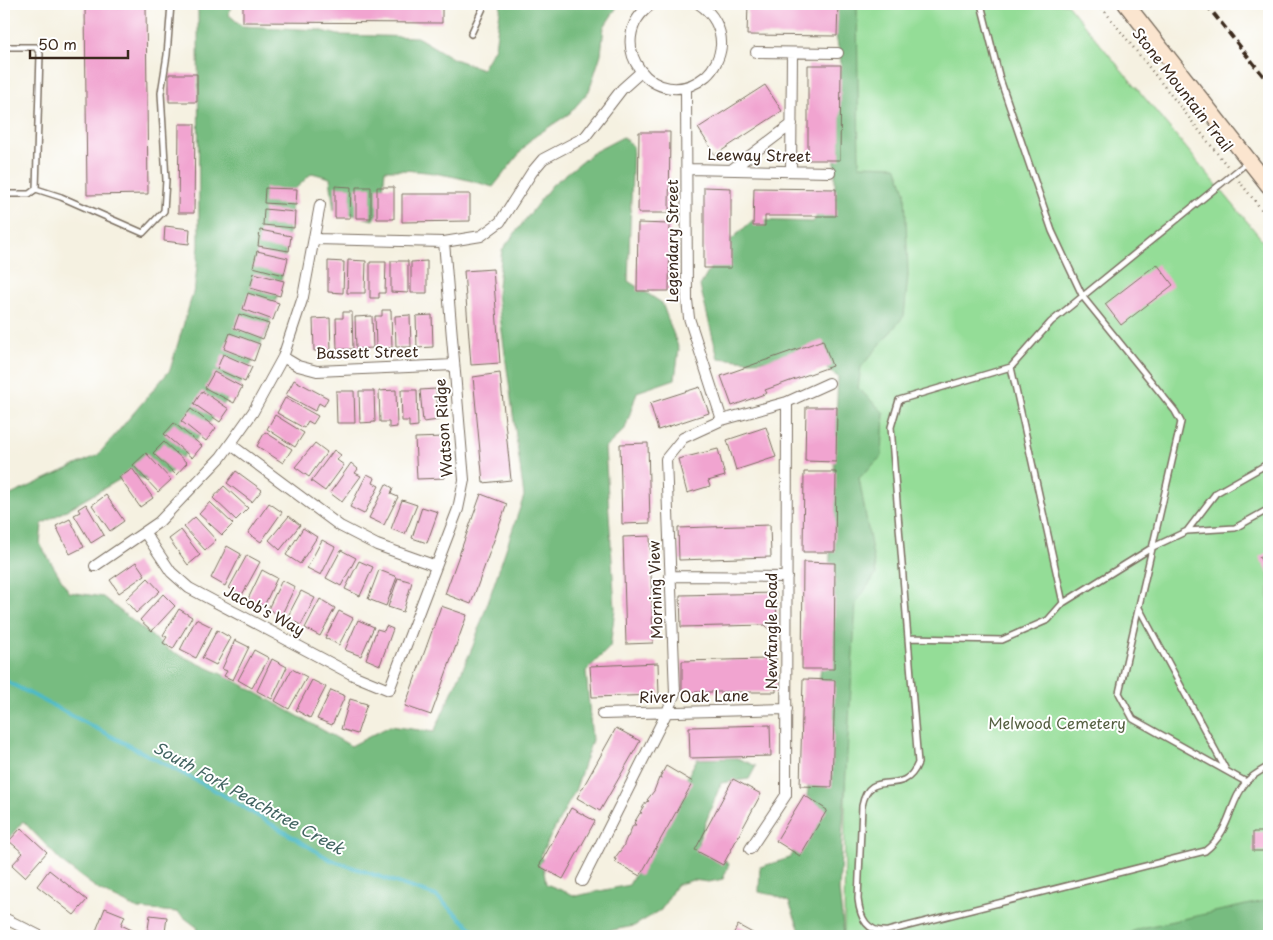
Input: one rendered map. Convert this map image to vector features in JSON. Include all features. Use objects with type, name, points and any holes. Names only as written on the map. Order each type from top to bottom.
[{"type":"main road","points":[[1126,4],[1269,186]]},
{"type":"street","points":[[652,4],[639,15],[632,29],[630,44],[633,59],[641,72],[650,81],[661,86],[686,87],[699,82],[710,73],[717,61],[721,47],[720,33],[715,19],[699,4]]},
{"type":"street","points":[[756,52],[838,52]]},
{"type":"street","points":[[792,52],[792,171]]},
{"type":"street","points":[[315,239],[444,242],[481,236],[500,222],[532,172],[543,159],[584,137],[622,89],[641,72]]},
{"type":"street","name":"Legendary Street","points":[[686,87],[686,300],[689,318],[722,420]]},
{"type":"street","points":[[731,170],[792,124]]},
{"type":"street","name":"Leeway Street","points":[[687,169],[830,172]]},
{"type":"street","points":[[95,566],[145,533],[221,457],[253,412],[283,358],[303,296],[320,204]]},
{"type":"street","name":"Watson Ridge","points":[[389,690],[458,509],[464,480],[444,242]]},
{"type":"street","name":"Bassett Street","points":[[283,358],[298,366],[317,371],[454,365]]},
{"type":"street","name":"Morning View","points":[[582,881],[667,712],[674,693],[666,459],[683,438],[722,420],[787,402],[829,383]]},
{"type":"street","name":"Newfangle Road","points":[[750,850],[786,795],[787,402]]},
{"type":"street","points":[[230,444],[340,526],[377,545],[436,566]]},
{"type":"street","name":"Jacob's Way","points":[[145,533],[171,572],[188,588],[355,676],[389,690]]},
{"type":"street","points":[[670,576],[787,577]]},
{"type":"street","name":"River Oak Lane","points":[[602,714],[787,709]]},
{"type":"street","points":[[4,918],[40,936]]},
{"type":"lane","points":[[36,189],[61,197],[143,233],[164,210],[166,180],[161,93],[168,55],[171,4]]},
{"type":"lane","points":[[471,34],[484,8],[483,4]]},
{"type":"lane","points":[[981,4],[997,71],[1052,231],[1083,297],[1175,411],[1181,422],[1119,694],[1133,719],[1246,782]]},
{"type":"lane","points":[[4,47],[36,47],[40,54],[36,189]]},
{"type":"lane","points":[[1249,161],[1052,322],[1020,360],[1011,367],[899,400],[891,427],[918,763],[913,774],[904,781],[872,786],[865,792],[862,806],[858,899],[860,914],[867,925],[878,932],[1205,851],[1216,843],[1227,826],[1246,782],[1269,766]]},
{"type":"lane","points":[[4,194],[29,194],[36,189]]},
{"type":"lane","points":[[1011,367],[1063,604]]},
{"type":"lane","points":[[1187,531],[1216,493],[1269,463]]},
{"type":"lane","points":[[908,638],[1002,640],[1048,620],[1063,604],[1153,547],[1187,531],[1235,528],[1269,508]]},
{"type":"lane","points":[[1139,608],[1226,771]]},
{"type":"path","name":"Stone Mountain Trail","points":[[1099,4],[1229,168]]},
{"type":"path","points":[[1240,181],[1269,219]]},
{"type":"green space","points":[[198,4],[231,4],[229,15],[242,26],[319,30],[338,35],[417,37],[454,59],[482,69],[495,47],[501,4],[619,4],[604,27],[601,54],[589,91],[570,113],[531,139],[493,187],[440,174],[385,170],[382,203],[373,220],[334,210],[330,178],[312,173],[294,190],[281,283],[267,331],[245,377],[170,473],[155,484],[131,473],[42,524],[40,544],[69,592],[103,597],[169,650],[232,679],[351,746],[390,726],[434,732],[473,646],[524,496],[497,294],[502,250],[552,185],[594,152],[623,137],[633,146],[628,281],[662,303],[679,349],[675,379],[637,392],[625,429],[605,448],[615,609],[610,647],[586,671],[592,740],[575,791],[541,854],[546,884],[576,896],[629,885],[697,759],[737,758],[756,766],[749,779],[721,783],[698,842],[729,864],[723,879],[709,882],[693,880],[676,885],[661,910],[634,926],[608,931],[607,936],[195,936],[198,928],[177,912],[138,909],[99,890],[64,864],[23,821],[4,844],[4,498],[98,455],[170,370],[195,286],[199,246]]},
{"type":"green space","points":[[771,4],[857,4],[859,165],[896,166],[905,191],[908,275],[904,316],[861,367],[858,388],[884,413],[882,456],[859,478],[876,574],[856,603],[839,890],[844,936],[802,936],[789,902],[774,895],[759,892],[760,867],[790,858],[804,825],[828,601],[838,377],[814,359],[750,361],[718,358],[700,286],[723,247],[753,220],[813,222],[835,187],[835,100],[841,62],[833,20],[802,7]]},
{"type":"green space","name":"Melwood Cemetery","points":[[852,4],[1067,4],[1269,248],[1269,914],[1156,936],[844,936]]},
{"type":"green space","points":[[1269,900],[1269,936],[1124,936],[1137,929]]},
{"type":"building","points":[[85,4],[146,4],[148,194],[87,195]]},
{"type":"building","points":[[243,4],[442,4],[442,23],[243,22]]},
{"type":"building","points":[[748,4],[838,4],[837,36],[747,35]]},
{"type":"building","points":[[808,65],[841,65],[840,160],[808,160]]},
{"type":"building","points":[[169,74],[197,74],[197,102],[169,102]]},
{"type":"building","points":[[765,85],[782,111],[715,155],[698,128]]},
{"type":"building","points":[[179,124],[195,124],[194,213],[178,213]]},
{"type":"building","points":[[639,132],[670,132],[669,213],[638,213]]},
{"type":"building","points":[[335,186],[351,187],[350,218],[335,218]]},
{"type":"building","points":[[356,187],[371,187],[371,218],[356,218]]},
{"type":"building","points":[[377,187],[394,187],[394,219],[377,219]]},
{"type":"building","points":[[704,187],[731,188],[731,268],[704,268]]},
{"type":"building","points":[[265,188],[297,189],[296,205],[264,203]]},
{"type":"building","points":[[754,188],[836,189],[836,216],[765,216],[765,226],[753,226]]},
{"type":"building","points":[[402,194],[470,194],[470,221],[402,222]]},
{"type":"building","points":[[264,209],[295,212],[294,228],[263,225]]},
{"type":"building","points":[[638,223],[670,224],[669,291],[637,291]]},
{"type":"building","points":[[165,226],[190,229],[189,244],[164,241]]},
{"type":"building","points":[[260,230],[291,236],[289,251],[258,246]]},
{"type":"building","points":[[257,251],[288,258],[284,275],[253,267]]},
{"type":"building","points":[[348,260],[366,261],[365,293],[347,293]]},
{"type":"building","points":[[328,261],[344,262],[343,293],[328,292]]},
{"type":"building","points":[[391,261],[408,261],[408,293],[391,292]]},
{"type":"building","points":[[427,261],[427,293],[411,293],[411,262]]},
{"type":"building","points":[[370,262],[386,262],[385,293],[379,293],[379,298],[370,298]]},
{"type":"building","points":[[1157,264],[1173,285],[1121,325],[1105,304]]},
{"type":"building","points":[[493,269],[500,363],[471,365],[464,271]]},
{"type":"building","points":[[254,273],[284,281],[280,296],[250,288]]},
{"type":"building","points":[[248,293],[279,303],[273,320],[243,309]]},
{"type":"building","points":[[382,310],[391,310],[392,348],[376,348],[375,316],[382,316]]},
{"type":"building","points":[[343,312],[352,312],[353,349],[337,349],[336,318],[343,318]]},
{"type":"building","points":[[239,314],[269,324],[263,339],[234,328]]},
{"type":"building","points":[[410,315],[411,347],[396,347],[395,316]]},
{"type":"building","points":[[432,315],[433,347],[417,348],[416,316]]},
{"type":"building","points":[[372,316],[373,348],[356,349],[355,317]]},
{"type":"building","points":[[330,318],[331,350],[314,351],[313,319]]},
{"type":"building","points":[[230,333],[260,344],[254,361],[224,349]]},
{"type":"building","points":[[823,340],[832,366],[765,390],[767,393],[732,406],[721,376]]},
{"type":"building","points":[[223,354],[252,367],[245,382],[217,369]]},
{"type":"building","points":[[214,372],[242,387],[234,403],[205,388]]},
{"type":"building","points":[[500,373],[511,480],[483,483],[473,377]]},
{"type":"building","points":[[294,380],[328,398],[324,406],[319,403],[315,411],[286,395]]},
{"type":"building","points":[[700,387],[709,413],[658,430],[650,403]]},
{"type":"building","points":[[436,389],[439,420],[423,422],[420,390]]},
{"type":"building","points":[[396,390],[397,427],[389,428],[389,422],[380,422],[379,391]]},
{"type":"building","points":[[401,390],[417,390],[418,426],[409,427],[409,421],[402,421]]},
{"type":"building","points":[[202,391],[229,409],[220,422],[194,404]]},
{"type":"building","points":[[336,391],[354,391],[355,423],[337,423]]},
{"type":"building","points":[[359,391],[374,391],[375,422],[360,423]]},
{"type":"building","points":[[285,398],[318,416],[313,424],[308,421],[304,428],[277,413]]},
{"type":"building","points":[[806,407],[837,407],[836,462],[805,461]]},
{"type":"building","points":[[191,409],[216,428],[206,441],[181,421]]},
{"type":"building","points":[[275,415],[304,433],[295,447],[267,429]]},
{"type":"building","points":[[174,423],[202,446],[192,458],[164,434]]},
{"type":"building","points":[[766,427],[776,457],[736,470],[727,440]]},
{"type":"building","points":[[265,432],[292,449],[283,463],[257,446]]},
{"type":"building","points":[[443,437],[445,478],[417,479],[415,438]]},
{"type":"building","points":[[164,442],[187,463],[176,475],[153,453]]},
{"type":"building","points":[[315,443],[327,452],[309,477],[295,467]]},
{"type":"building","points":[[648,443],[650,523],[622,524],[620,444]]},
{"type":"building","points":[[718,449],[725,476],[708,481],[710,486],[687,493],[678,459]]},
{"type":"building","points":[[334,450],[341,455],[337,460],[344,465],[325,491],[311,481]]},
{"type":"building","points":[[146,453],[171,480],[158,492],[133,465]]},
{"type":"building","points":[[351,463],[358,469],[355,473],[361,476],[342,502],[330,493]]},
{"type":"building","points":[[132,468],[153,498],[140,507],[119,477]]},
{"type":"building","points":[[236,471],[262,490],[252,502],[227,483]]},
{"type":"building","points":[[804,472],[836,472],[835,552],[803,552]]},
{"type":"building","points":[[367,474],[375,478],[373,483],[379,486],[364,514],[350,507]]},
{"type":"building","points":[[386,484],[393,488],[391,494],[398,497],[384,525],[369,518]]},
{"type":"building","points":[[224,486],[248,508],[236,520],[213,498]]},
{"type":"building","points":[[481,494],[507,504],[471,604],[445,594]]},
{"type":"building","points":[[106,495],[124,521],[110,531],[92,505]]},
{"type":"building","points":[[402,500],[417,505],[405,534],[391,529]]},
{"type":"building","points":[[210,502],[233,524],[222,535],[199,514]]},
{"type":"building","points":[[269,503],[282,512],[261,542],[248,533]]},
{"type":"building","points":[[86,504],[104,535],[91,543],[74,515],[80,512],[78,509]]},
{"type":"building","points":[[422,507],[438,512],[427,543],[412,538]]},
{"type":"building","points":[[289,516],[300,525],[280,550],[269,540]]},
{"type":"building","points":[[195,517],[216,540],[205,550],[184,527]]},
{"type":"building","points":[[70,519],[84,547],[70,554],[56,526]]},
{"type":"building","points":[[770,525],[771,557],[679,560],[678,528]]},
{"type":"building","points":[[303,528],[317,537],[300,564],[286,555]]},
{"type":"building","points":[[181,530],[200,555],[188,565],[169,539]]},
{"type":"building","points":[[650,536],[653,643],[626,644],[623,537]]},
{"type":"building","points":[[322,540],[335,547],[321,575],[307,568]]},
{"type":"building","points":[[227,546],[241,554],[225,586],[211,578]]},
{"type":"building","points":[[341,550],[356,558],[341,586],[326,578]]},
{"type":"building","points":[[1268,552],[1269,554],[1269,574],[1259,557]]},
{"type":"building","points":[[247,555],[260,562],[242,595],[229,588]]},
{"type":"building","points":[[359,561],[373,567],[360,596],[345,589]]},
{"type":"building","points":[[136,562],[145,575],[119,593],[110,580]]},
{"type":"building","points":[[803,562],[835,563],[834,669],[802,669]]},
{"type":"building","points":[[262,570],[277,578],[264,606],[248,599]]},
{"type":"building","points":[[379,570],[397,577],[386,606],[368,599]]},
{"type":"building","points":[[148,578],[160,591],[136,613],[125,600]]},
{"type":"building","points":[[398,578],[412,582],[403,612],[388,607]]},
{"type":"building","points":[[282,580],[295,587],[281,616],[268,609]]},
{"type":"building","points":[[301,591],[315,598],[301,625],[287,618]]},
{"type":"building","points":[[776,593],[777,628],[767,628],[766,625],[681,627],[680,595]]},
{"type":"building","points":[[163,594],[175,606],[152,631],[140,620]]},
{"type":"building","points":[[320,599],[335,608],[320,636],[305,628]]},
{"type":"building","points":[[441,606],[467,615],[431,715],[405,706]]},
{"type":"building","points":[[179,609],[192,617],[173,649],[163,643],[167,637],[163,635]]},
{"type":"building","points":[[339,611],[353,618],[339,645],[325,638]]},
{"type":"building","points":[[196,619],[212,627],[196,658],[180,650]]},
{"type":"building","points":[[358,620],[374,627],[361,656],[345,650]]},
{"type":"building","points":[[386,626],[393,629],[380,665],[366,659],[377,629],[384,631]]},
{"type":"building","points":[[217,630],[231,638],[216,665],[202,658]]},
{"type":"building","points":[[235,640],[249,647],[233,680],[224,676],[227,671],[222,669]]},
{"type":"building","points":[[254,650],[269,658],[252,688],[238,680]]},
{"type":"building","points":[[766,656],[776,656],[776,692],[682,692],[682,661],[766,659]]},
{"type":"building","points":[[272,659],[287,667],[272,699],[257,691]]},
{"type":"building","points":[[658,663],[659,695],[592,697],[590,666]]},
{"type":"building","points":[[292,669],[307,677],[289,709],[275,701]]},
{"type":"building","points":[[803,679],[835,680],[832,787],[800,786]]},
{"type":"building","points":[[312,680],[326,687],[310,718],[296,710]]},
{"type":"building","points":[[331,690],[345,696],[332,725],[317,719]]},
{"type":"building","points":[[350,699],[367,704],[357,734],[341,729]]},
{"type":"building","points":[[770,725],[771,756],[690,758],[689,727]]},
{"type":"building","points":[[616,728],[640,741],[600,811],[577,798]]},
{"type":"building","points":[[666,766],[693,782],[640,876],[615,862],[616,859],[614,859],[623,847],[633,825],[636,825],[634,823],[640,813],[642,813],[640,812],[646,802],[649,801],[647,800],[654,791],[659,778],[661,779],[660,777]]},
{"type":"building","points":[[733,779],[761,794],[723,865],[695,850]]},
{"type":"building","points":[[804,795],[827,810],[800,856],[776,841]]},
{"type":"building","points":[[571,808],[595,821],[563,879],[539,866]]},
{"type":"building","points":[[21,828],[47,852],[25,877],[12,865],[23,853],[9,841]]},
{"type":"building","points":[[1253,832],[1269,832],[1269,851],[1253,851]]},
{"type":"building","points":[[49,870],[87,900],[74,915],[37,886]]},
{"type":"building","points":[[105,908],[125,916],[121,925],[134,931],[132,935],[135,936],[94,936]]},
{"type":"building","points":[[150,915],[167,917],[165,932],[181,934],[181,936],[147,936]]},
{"type":"building","points":[[738,925],[758,936],[732,936]]},
{"type":"waterway","name":"South Fork Peachtree Creek","points":[[4,680],[218,792],[331,860],[436,896],[480,936]]},
{"type":"railway","points":[[1206,4],[1269,83]]}]
